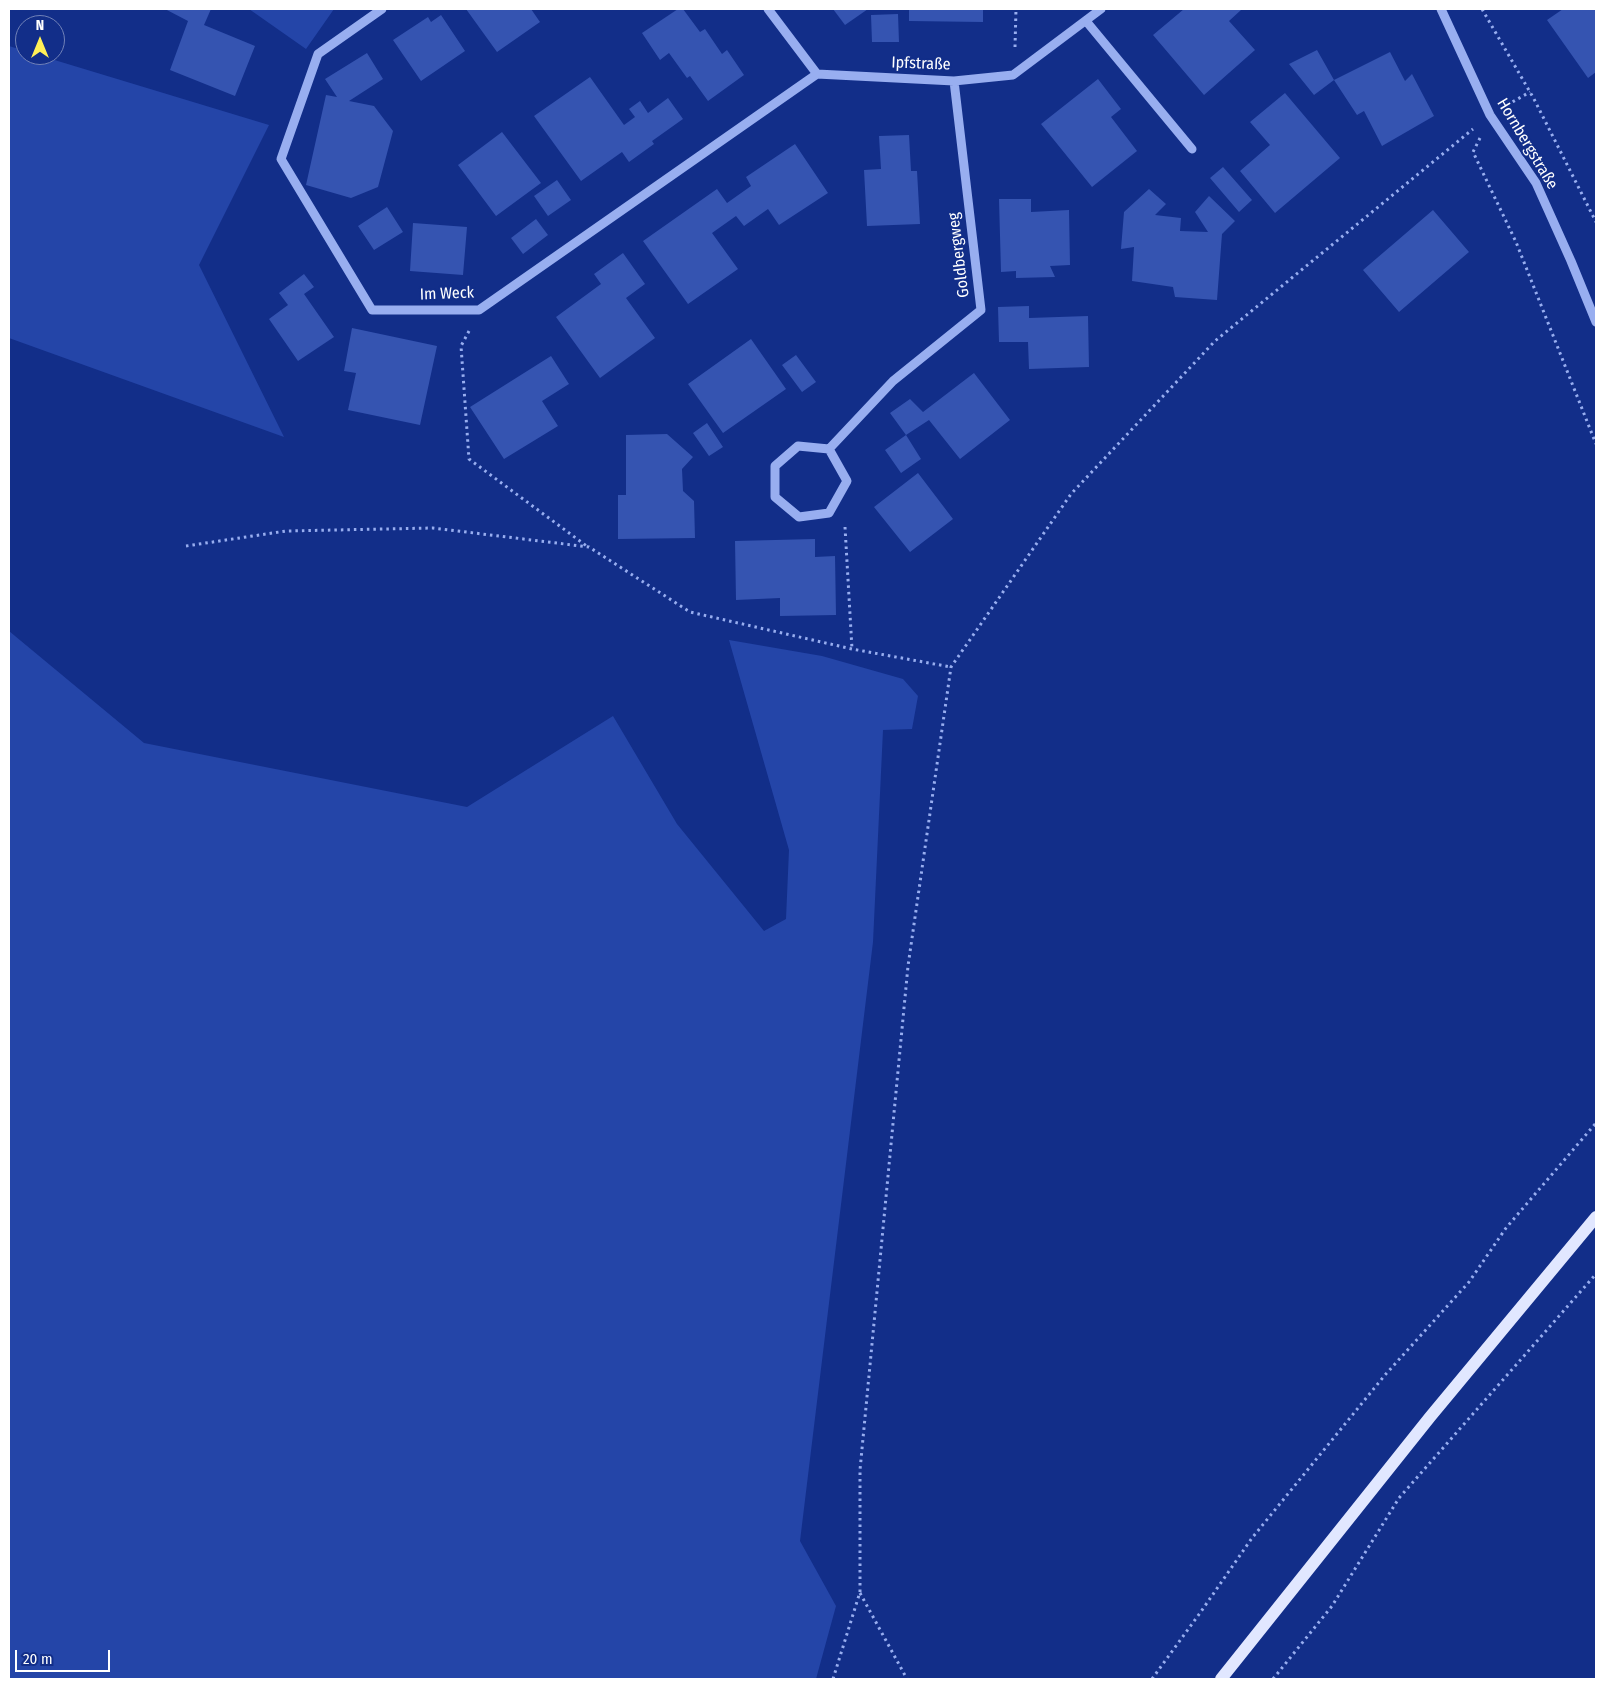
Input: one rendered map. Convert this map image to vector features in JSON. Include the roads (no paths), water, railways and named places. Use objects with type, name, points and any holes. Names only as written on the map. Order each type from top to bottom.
[{"type":"main road","points":[[1222,1679],[1430,1417],[1596,1217]]},
{"type":"street","name":"Im Weck","points":[[382,9],[318,54],[281,159],[372,310],[479,310],[817,74]]},
{"type":"street","points":[[768,9],[817,74]]},
{"type":"street","name":"Ipfstraße","points":[[817,74],[954,81],[1013,75],[1101,9]]},
{"type":"street","name":"Hornbergstraße","points":[[1442,9],[1490,115],[1536,183],[1596,322]]},
{"type":"street","points":[[1086,21],[1192,149]]},
{"type":"street","name":"Goldbergweg","points":[[829,449],[892,381],[980,310],[954,81]]},
{"type":"street","points":[[798,446],[829,449],[847,481],[829,513],[799,517],[775,497],[775,466],[798,446]]}]
